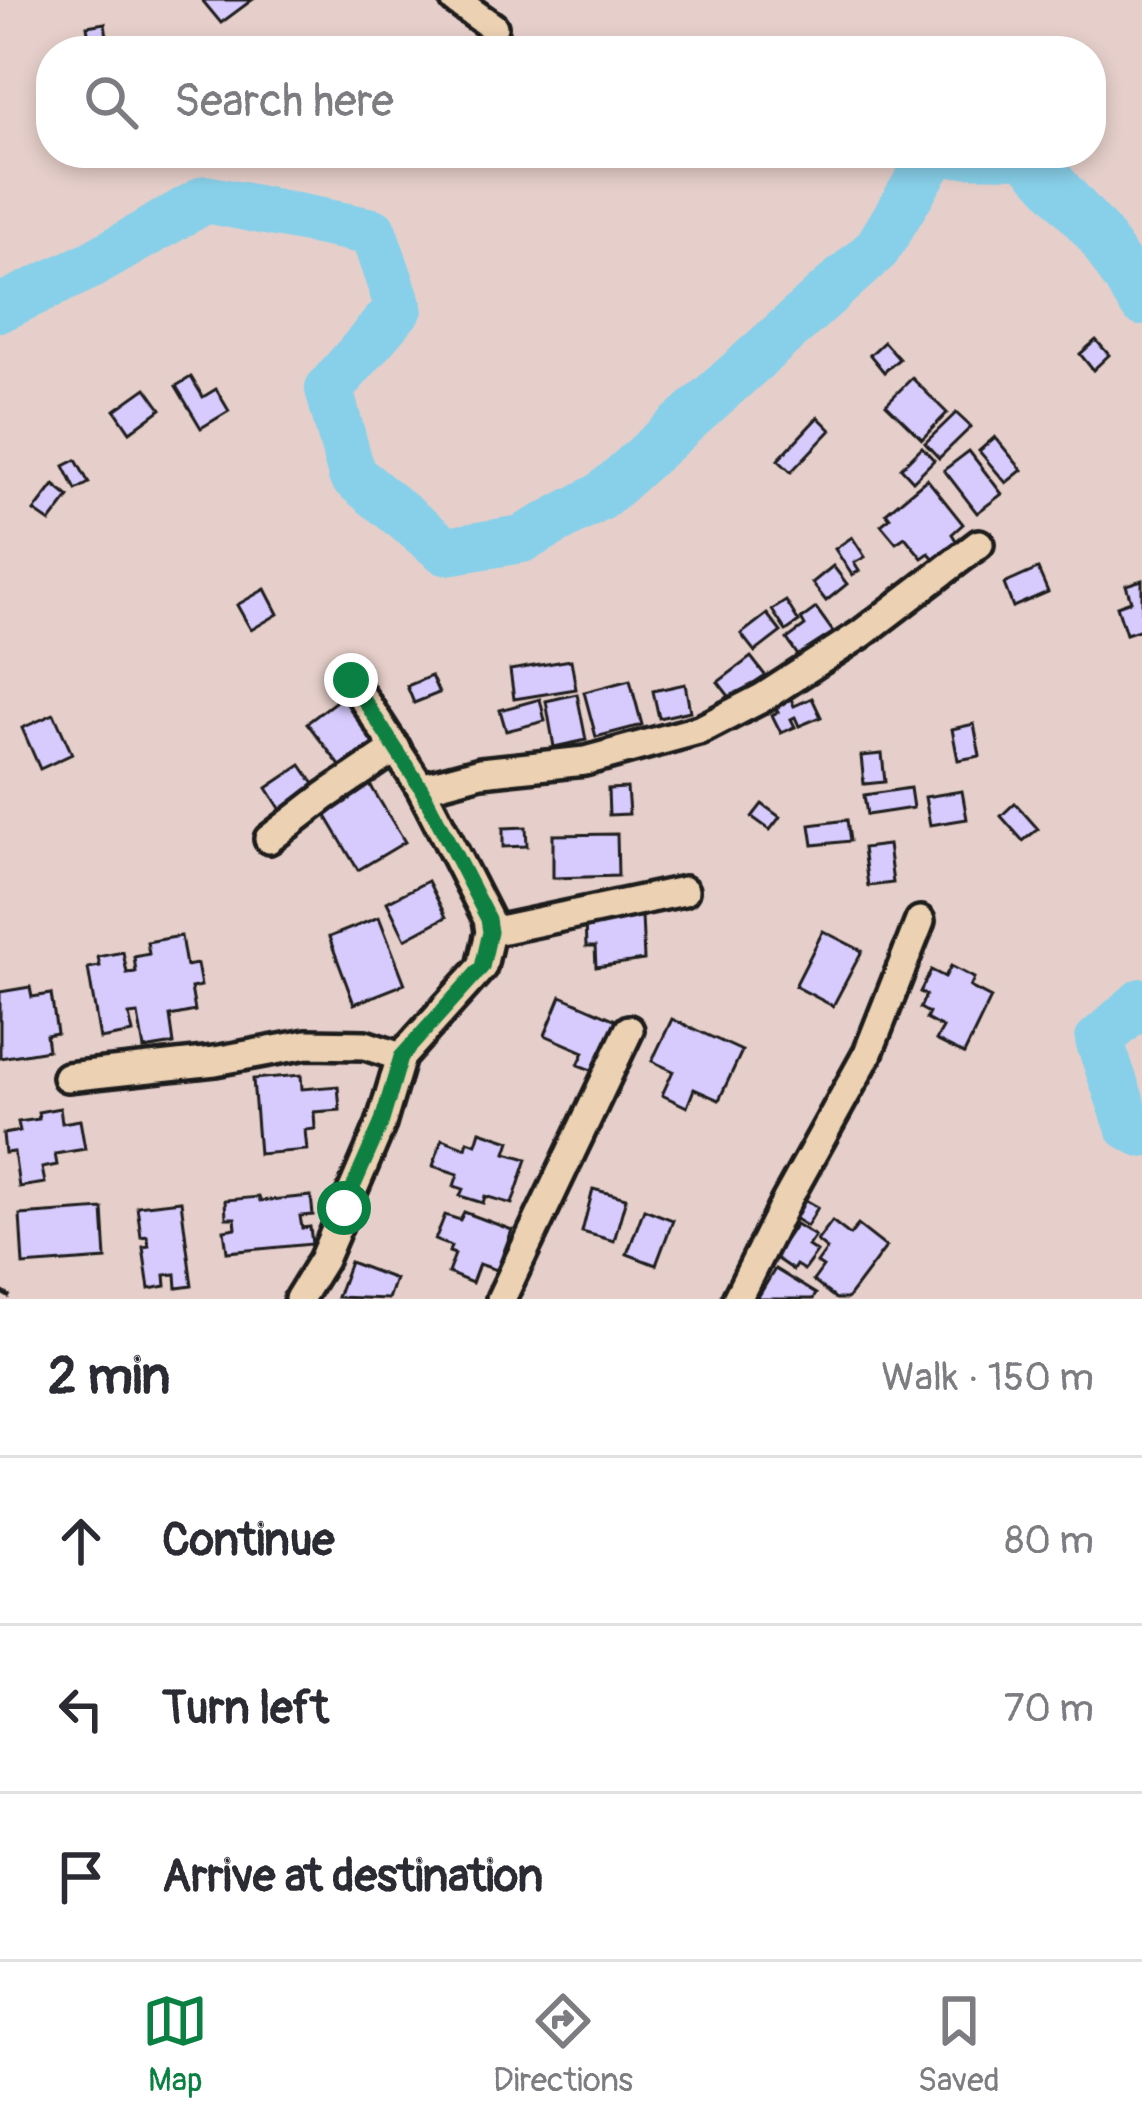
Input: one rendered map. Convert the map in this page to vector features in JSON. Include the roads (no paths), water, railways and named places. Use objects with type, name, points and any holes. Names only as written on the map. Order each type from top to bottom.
[{"type":"street","points":[[455,0],[493,27]]},
{"type":"street","points":[[421,788],[482,772],[585,761],[702,729],[762,698],[861,634],[979,544]]},
{"type":"street","points":[[299,1299],[323,1260],[381,1124],[401,1057],[482,967],[490,932],[488,919],[421,788],[351,680]]},
{"type":"street","points":[[269,839],[396,748]]},
{"type":"street","points":[[490,932],[684,892]]},
{"type":"street","points":[[737,1299],[784,1203],[868,1053],[920,921]]},
{"type":"street","points":[[501,1299],[628,1030]]},
{"type":"street","points":[[67,1077],[215,1061],[307,1044],[364,1045],[401,1057]]},
{"type":"waterway","points":[[0,308],[91,265],[206,199],[373,232],[399,308],[329,389],[352,475],[446,551],[522,539],[602,496],[877,249],[926,168]]},
{"type":"waterway","points":[[1039,168],[1099,235],[1142,302]]},
{"type":"waterway","points":[[1142,1002],[1099,1040],[1129,1126],[1142,1133]]}]
